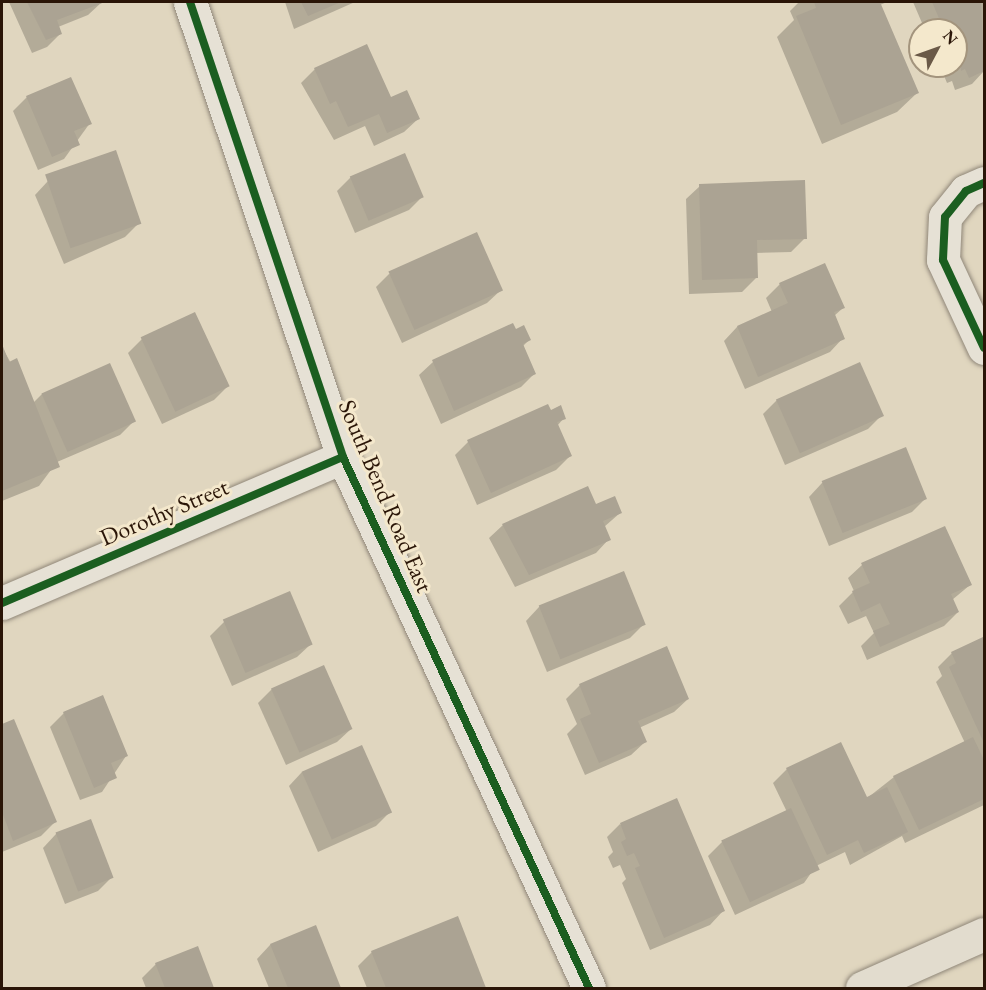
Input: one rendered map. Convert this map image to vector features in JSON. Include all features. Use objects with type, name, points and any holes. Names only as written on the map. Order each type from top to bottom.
[{"type":"main road","points":[[862,988],[984,934]]},
{"type":"street","name":"South Bend Road East","points":[[190,2],[343,457],[589,988]]},
{"type":"street","points":[[984,183],[966,191],[945,217],[943,260],[984,348]]},
{"type":"street","name":"Dorothy Street","points":[[2,603],[343,457]]},
{"type":"building","points":[[27,2],[105,2],[57,20],[62,34],[46,40]]},
{"type":"building","points":[[301,2],[341,2],[308,16]]},
{"type":"building","points":[[814,2],[880,2],[908,67],[908,78],[913,78],[919,93],[841,125],[796,16],[816,8]]},
{"type":"building","points":[[932,2],[981,2],[984,71],[969,78],[968,76],[968,18],[939,18]]},
{"type":"building","points":[[367,44],[391,97],[407,90],[420,119],[387,133],[379,114],[348,127],[336,101],[330,104],[314,68]]},
{"type":"building","points":[[71,77],[92,124],[74,131],[80,145],[52,157],[26,96]]},
{"type":"building","points":[[116,150],[141,224],[70,248],[45,174]]},
{"type":"building","points":[[405,153],[424,197],[369,221],[350,176]]},
{"type":"building","points":[[805,180],[807,239],[757,240],[758,278],[702,280],[699,184]]},
{"type":"building","points":[[477,232],[503,290],[414,330],[388,271]]},
{"type":"building","points":[[825,263],[845,308],[834,312],[845,339],[758,377],[737,326],[788,303],[779,283]]},
{"type":"building","points":[[195,312],[230,386],[175,412],[141,337]]},
{"type":"building","points":[[513,323],[516,329],[524,325],[531,340],[523,344],[536,374],[454,411],[432,360]]},
{"type":"building","points":[[2,344],[9,362],[17,358],[60,467],[2,491]]},
{"type":"building","points":[[860,362],[884,416],[800,453],[776,399]]},
{"type":"building","points":[[110,363],[136,421],[68,452],[41,394]]},
{"type":"building","points":[[548,404],[551,410],[561,405],[566,419],[557,422],[572,456],[491,493],[467,440]]},
{"type":"building","points":[[906,447],[927,499],[843,533],[822,481]]},
{"type":"building","points":[[588,486],[596,504],[615,496],[622,513],[603,521],[611,540],[529,575],[502,524]]},
{"type":"building","points":[[945,526],[972,585],[951,594],[959,612],[880,647],[873,631],[890,624],[880,603],[861,612],[852,591],[870,583],[861,563]]},
{"type":"building","points":[[624,571],[646,625],[560,659],[539,605]]},
{"type":"building","points":[[290,591],[313,644],[245,673],[223,620]]},
{"type":"building","points":[[983,637],[984,743],[949,667],[956,663],[951,652]]},
{"type":"building","points":[[667,646],[689,699],[638,721],[647,742],[599,763],[580,719],[591,714],[579,684]]},
{"type":"building","points":[[324,665],[352,729],[299,753],[271,689]]},
{"type":"building","points":[[103,695],[128,756],[111,763],[117,778],[94,788],[63,712]]},
{"type":"building","points":[[14,719],[57,822],[13,841],[2,812],[2,724]]},
{"type":"building","points":[[973,737],[984,760],[984,799],[919,830],[893,776]]},
{"type":"building","points":[[841,742],[867,797],[887,787],[908,832],[864,853],[858,840],[827,855],[786,768]]},
{"type":"building","points":[[362,745],[392,813],[332,839],[302,772]]},
{"type":"building","points":[[677,798],[725,911],[664,938],[635,868],[640,866],[634,853],[627,856],[621,842],[626,839],[620,823]]},
{"type":"building","points":[[791,808],[820,870],[750,902],[721,841]]},
{"type":"building","points":[[91,819],[114,878],[78,891],[56,833]]},
{"type":"building","points":[[458,916],[486,988],[386,988],[371,951]]},
{"type":"building","points":[[316,925],[341,988],[288,988],[270,944]]},
{"type":"building","points":[[198,946],[214,988],[165,988],[155,963]]},
{"type":"cycle path","points":[[190,2],[343,457],[589,988]]},
{"type":"cycle path","points":[[984,183],[966,191],[945,217],[943,260],[984,348]]},
{"type":"cycle path","points":[[2,603],[343,457]]}]
